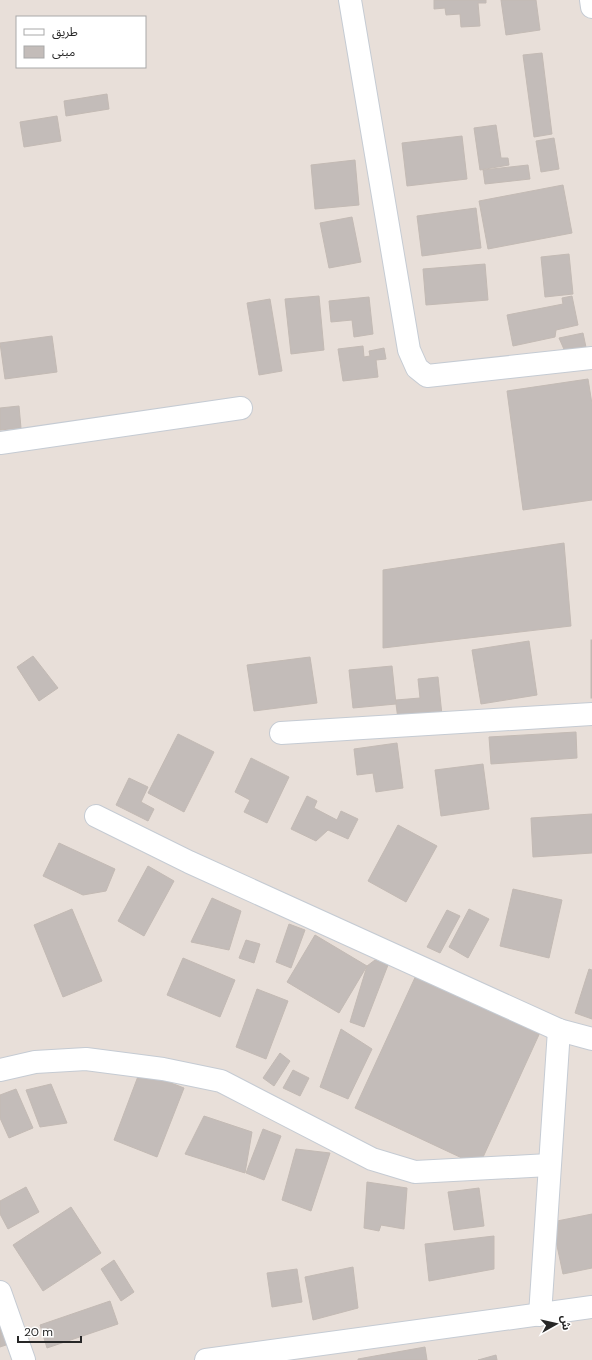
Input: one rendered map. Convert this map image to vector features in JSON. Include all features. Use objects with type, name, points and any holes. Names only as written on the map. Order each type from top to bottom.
[{"type":"street","points":[[350,0],[409,350],[417,368],[427,376],[592,358]]},
{"type":"street","points":[[591,0],[592,7]]},
{"type":"street","points":[[0,443],[241,408]]},
{"type":"street","points":[[281,733],[592,714]]},
{"type":"street","points":[[96,816],[196,865],[559,1030],[592,1039]]},
{"type":"street","points":[[540,1314],[559,1030]]},
{"type":"street","points":[[0,1070],[35,1062],[86,1059],[163,1069],[221,1081],[372,1158],[415,1172],[549,1165]]},
{"type":"street","points":[[0,1292],[24,1360]]},
{"type":"street","points":[[206,1360],[592,1307]]},
{"type":"building","points":[[434,0],[486,0],[486,3],[478,3],[480,26],[461,27],[460,14],[446,15],[445,8],[434,9]]},
{"type":"building","points":[[501,0],[536,0],[540,30],[506,35]]},
{"type":"building","points":[[542,53],[552,134],[534,137],[523,55]]},
{"type":"building","points":[[107,94],[109,109],[66,116],[64,101]]},
{"type":"building","points":[[57,116],[61,141],[24,147],[20,122]]},
{"type":"building","points":[[496,125],[501,158],[508,158],[509,165],[480,170],[474,128]]},
{"type":"building","points":[[462,136],[467,179],[407,186],[402,143]]},
{"type":"building","points":[[554,138],[559,169],[541,172],[536,141]]},
{"type":"building","points":[[355,160],[359,205],[315,209],[311,165]]},
{"type":"building","points":[[528,165],[530,179],[485,184],[483,170]]},
{"type":"building","points":[[563,185],[572,233],[488,249],[479,201]]},
{"type":"building","points":[[476,208],[481,248],[422,256],[417,216]]},
{"type":"building","points":[[352,217],[361,262],[329,268],[320,223]]},
{"type":"building","points":[[569,254],[573,294],[545,297],[541,257]]},
{"type":"building","points":[[485,264],[488,300],[426,305],[423,269]]},
{"type":"building","points":[[319,296],[324,350],[291,354],[285,299]]},
{"type":"building","points":[[572,296],[578,325],[556,330],[555,337],[513,346],[507,315],[563,304],[562,298]]},
{"type":"building","points":[[369,297],[373,334],[354,337],[352,320],[331,322],[329,301]]},
{"type":"building","points":[[270,299],[282,371],[259,375],[247,303]]},
{"type":"building","points":[[583,333],[587,352],[567,356],[559,338]]},
{"type":"building","points":[[52,336],[57,372],[5,379],[0,343]]},
{"type":"building","points":[[363,346],[364,357],[370,356],[369,351],[384,348],[386,359],[376,360],[378,377],[343,381],[338,349]]},
{"type":"building","points":[[588,379],[592,404],[592,500],[523,510],[507,391]]},
{"type":"building","points":[[19,406],[21,428],[0,430],[0,408]]},
{"type":"building","points":[[564,543],[571,626],[383,648],[383,570]]},
{"type":"building","points":[[592,640],[592,698],[591,698]]},
{"type":"building","points":[[529,641],[537,695],[481,704],[472,650]]},
{"type":"building","points":[[33,656],[58,688],[39,701],[17,667]]},
{"type":"building","points":[[310,657],[317,703],[254,711],[247,665]]},
{"type":"building","points":[[392,666],[396,704],[353,708],[349,670]]},
{"type":"building","points":[[438,677],[442,715],[398,719],[396,700],[420,698],[418,679]]},
{"type":"building","points":[[576,732],[577,758],[491,764],[489,737]]},
{"type":"building","points":[[178,734],[214,752],[184,812],[148,793]]},
{"type":"building","points":[[397,743],[403,788],[376,792],[373,773],[357,775],[354,749]]},
{"type":"building","points":[[251,758],[289,777],[267,823],[244,812],[250,800],[235,792]]},
{"type":"building","points":[[483,764],[489,809],[441,816],[435,770]]},
{"type":"building","points":[[129,778],[148,787],[141,802],[154,809],[148,821],[116,805]]},
{"type":"building","points":[[307,796],[317,801],[314,808],[337,820],[341,811],[358,819],[348,839],[328,830],[316,841],[291,829]]},
{"type":"building","points":[[592,814],[592,853],[533,857],[531,818]]},
{"type":"building","points":[[398,825],[437,846],[406,902],[368,881]]},
{"type":"building","points":[[59,843],[115,869],[106,891],[83,895],[43,876]]},
{"type":"building","points":[[148,866],[174,881],[144,936],[118,921]]},
{"type":"building","points":[[513,889],[562,900],[549,958],[500,946]]},
{"type":"building","points":[[212,898],[241,911],[229,950],[191,942]]},
{"type":"building","points":[[72,909],[102,981],[63,997],[34,925]]},
{"type":"building","points":[[469,909],[489,919],[468,958],[449,947]]},
{"type":"building","points":[[447,910],[460,916],[440,953],[427,947]]},
{"type":"building","points":[[289,924],[305,930],[291,968],[276,962]]},
{"type":"building","points":[[315,935],[367,966],[339,1013],[287,982]]},
{"type":"building","points":[[246,940],[260,944],[254,963],[239,958]]},
{"type":"building","points":[[183,958],[235,980],[220,1017],[167,995]]},
{"type":"building","points":[[375,960],[388,965],[364,1027],[350,1022],[367,966]]},
{"type":"building","points":[[589,969],[592,970],[592,1019],[575,1013]]},
{"type":"building","points":[[418,971],[542,1028],[479,1166],[355,1108]]},
{"type":"building","points":[[257,989],[288,1001],[266,1059],[236,1047]]},
{"type":"building","points":[[341,1029],[372,1049],[348,1099],[320,1087]]},
{"type":"building","points":[[280,1053],[290,1061],[274,1086],[263,1078]]},
{"type":"building","points":[[293,1070],[309,1078],[300,1096],[283,1088]]},
{"type":"building","points":[[140,1071],[184,1088],[157,1157],[114,1140]]},
{"type":"building","points":[[51,1084],[67,1123],[40,1127],[26,1090]]},
{"type":"building","points":[[16,1089],[33,1128],[9,1138],[0,1118],[0,1095]]},
{"type":"building","points":[[204,1116],[252,1132],[245,1173],[185,1154]]},
{"type":"building","points":[[263,1129],[281,1136],[264,1180],[246,1173]]},
{"type":"building","points":[[296,1149],[330,1153],[311,1211],[282,1200]]},
{"type":"building","points":[[367,1182],[407,1188],[404,1229],[381,1225],[379,1231],[364,1228]]},
{"type":"building","points":[[26,1187],[39,1212],[8,1229],[0,1214],[0,1201]]},
{"type":"building","points":[[479,1188],[484,1226],[454,1230],[448,1192]]},
{"type":"building","points":[[71,1207],[101,1253],[43,1291],[13,1245]]},
{"type":"building","points":[[592,1214],[592,1268],[563,1274],[552,1222]]},
{"type":"building","points":[[494,1236],[494,1269],[429,1281],[425,1244]]},
{"type":"building","points":[[114,1260],[134,1292],[121,1301],[101,1269]]},
{"type":"building","points":[[353,1267],[358,1308],[313,1320],[305,1277]]},
{"type":"building","points":[[297,1269],[302,1302],[272,1307],[267,1273]]},
{"type":"building","points":[[0,1301],[15,1342],[0,1347]]},
{"type":"building","points":[[110,1301],[118,1324],[47,1348],[40,1325]]},
{"type":"building","points":[[425,1347],[427,1360],[358,1360],[358,1359]]},
{"type":"building","points":[[496,1355],[497,1360],[478,1360]]}]
